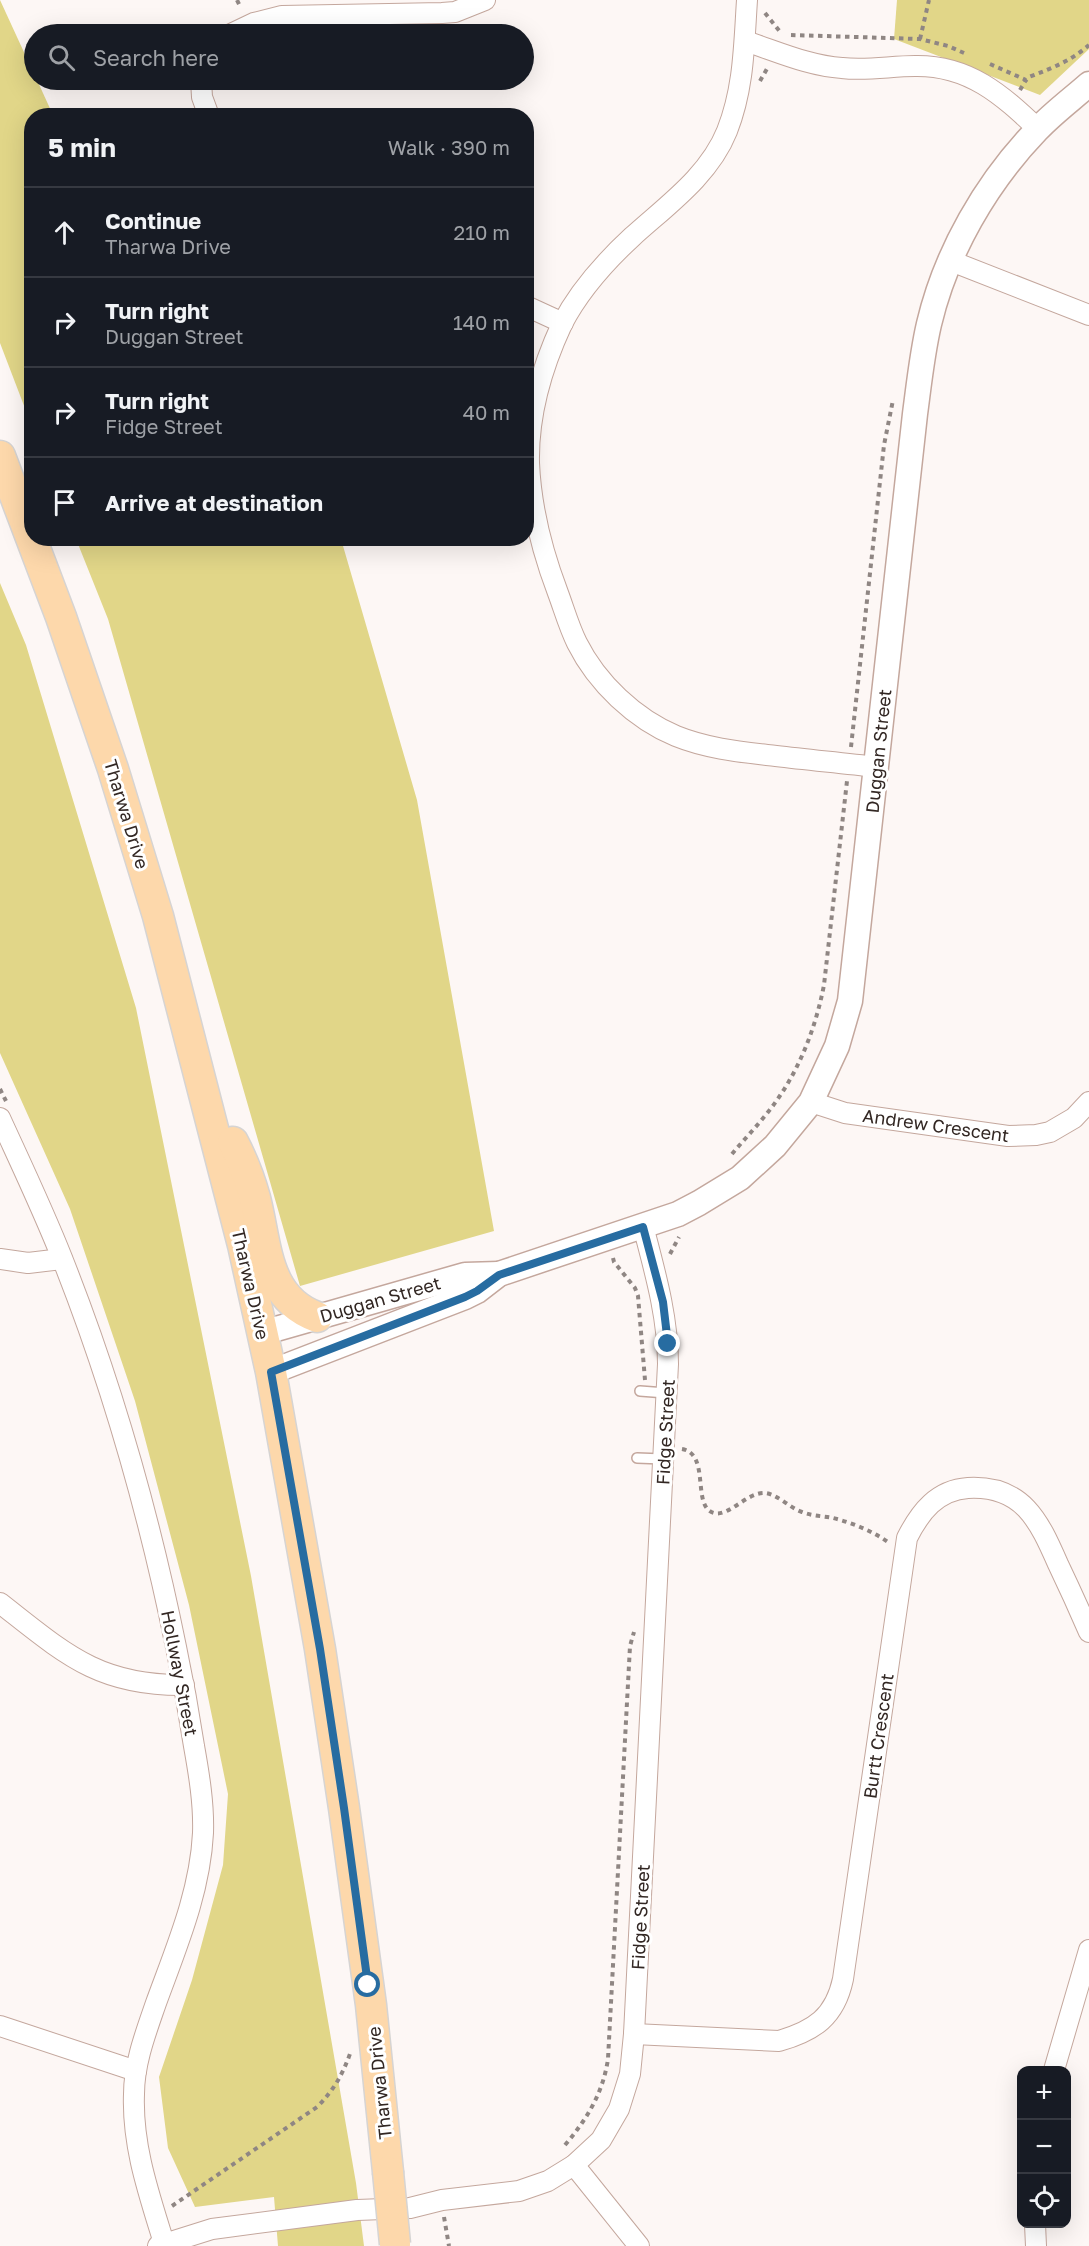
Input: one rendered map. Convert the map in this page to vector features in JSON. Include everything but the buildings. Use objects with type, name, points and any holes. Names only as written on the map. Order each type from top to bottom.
[{"type":"main road","name":"Tharwa Drive","points":[[0,456],[24,519]]},
{"type":"main road","name":"Tharwa Drive","points":[[34,546],[113,770],[158,916],[243,1245],[271,1372],[318,1638],[344,1808],[371,2005],[395,2245]]},
{"type":"main road","points":[[207,1102],[234,1144],[254,1196],[269,1262],[277,1284],[288,1300],[303,1312],[317,1317]]},
{"type":"street","points":[[252,24],[282,16],[455,12],[485,0]]},
{"type":"street","points":[[534,409],[544,367],[563,323],[599,270],[629,239],[693,182],[717,150],[726,133],[739,96],[747,0]]},
{"type":"street","points":[[745,41],[779,42],[840,68],[878,70],[930,66],[963,73],[992,88],[1038,129]]},
{"type":"street","name":"Duggan Street","points":[[271,1372],[465,1297],[499,1275],[643,1227],[699,1203],[740,1178],[775,1146],[811,1102],[837,1046],[850,1001],[923,352],[936,300],[951,261],[987,192],[1010,160],[1038,129],[1089,84]]},
{"type":"street","points":[[202,90],[206,108]]},
{"type":"street","points":[[951,261],[1089,315]]},
{"type":"street","points":[[534,310],[563,323]]},
{"type":"street","points":[[534,513],[547,564],[577,643],[610,690],[639,715],[675,736],[715,748],[876,767]]},
{"type":"street","name":"Andrew Crescent","points":[[811,1102],[845,1113],[1008,1136],[1050,1132],[1074,1118],[1089,1102]]},
{"type":"street","name":"Hollway Street","points":[[0,1118],[62,1258],[100,1363],[134,1468],[161,1576],[184,1685],[200,1783],[203,1830],[192,1901],[147,2028],[136,2072],[134,2093],[135,2135],[161,2245]]},
{"type":"street","name":"Fidge Street","points":[[161,2245],[212,2229],[237,2225],[357,2210],[410,2208],[442,2200],[519,2191],[548,2181],[574,2165],[601,2140],[619,2109],[630,2074],[634,2034],[668,1344],[663,1302],[643,1227]]},
{"type":"street","points":[[0,1259],[28,1263],[62,1258]]},
{"type":"street","name":"Duggan Street","points":[[262,1333],[465,1275],[499,1275]]},
{"type":"street","name":"Burtt Crescent","points":[[634,2034],[779,2041],[802,2034],[822,2021],[829,2012],[843,1979],[907,1538],[918,1515],[927,1506],[948,1493],[960,1489],[985,1488],[1019,1501],[1029,1509],[1043,1530],[1089,1632]]},
{"type":"street","points":[[0,1603],[69,1656],[87,1666],[124,1680],[184,1685]]},
{"type":"street","points":[[1055,2066],[1089,1950]]},
{"type":"street","points":[[0,2026],[136,2072]]},
{"type":"street","points":[[574,2165],[639,2246]]},
{"type":"street","points":[[1035,2228],[1036,2246]]},
{"type":"lane","points":[[640,1391],[666,1394]]},
{"type":"lane","points":[[637,1458],[664,1454]]},
{"type":"path","points":[[920,39],[929,0]]},
{"type":"path","points":[[757,86],[779,42]]},
{"type":"path","points":[[664,1454],[688,1450],[696,1457],[705,1506],[713,1513],[722,1513],[750,1496],[765,1493],[801,1512],[834,1518],[874,1533]]},
{"type":"path","points":[[169,2208],[317,2107],[343,2074],[352,2046]]},
{"type":"path","points":[[446,2224],[449,2246]]},
{"type":"shaded area","points":[[0,0],[24,52],[24,90],[42,90],[50,108],[24,108],[24,406],[0,343]]},
{"type":"shaded area","points":[[897,0],[1089,0],[1089,49],[1040,95],[894,39]]},
{"type":"shaded area","points":[[79,546],[343,546],[417,800],[494,1231],[300,1286],[108,619]]},
{"type":"shaded area","points":[[0,583],[26,645],[136,1008],[251,1576],[356,2183],[364,2246],[278,2246],[274,2197],[195,2207],[168,2148],[159,2077],[192,1980],[223,1865],[228,1794],[189,1605],[135,1401],[70,1209],[0,1053]]},
{"type":"route","points":[[368,1985],[320,1649],[271,1372],[465,1297],[499,1275],[643,1227],[663,1302],[668,1344]]}]
